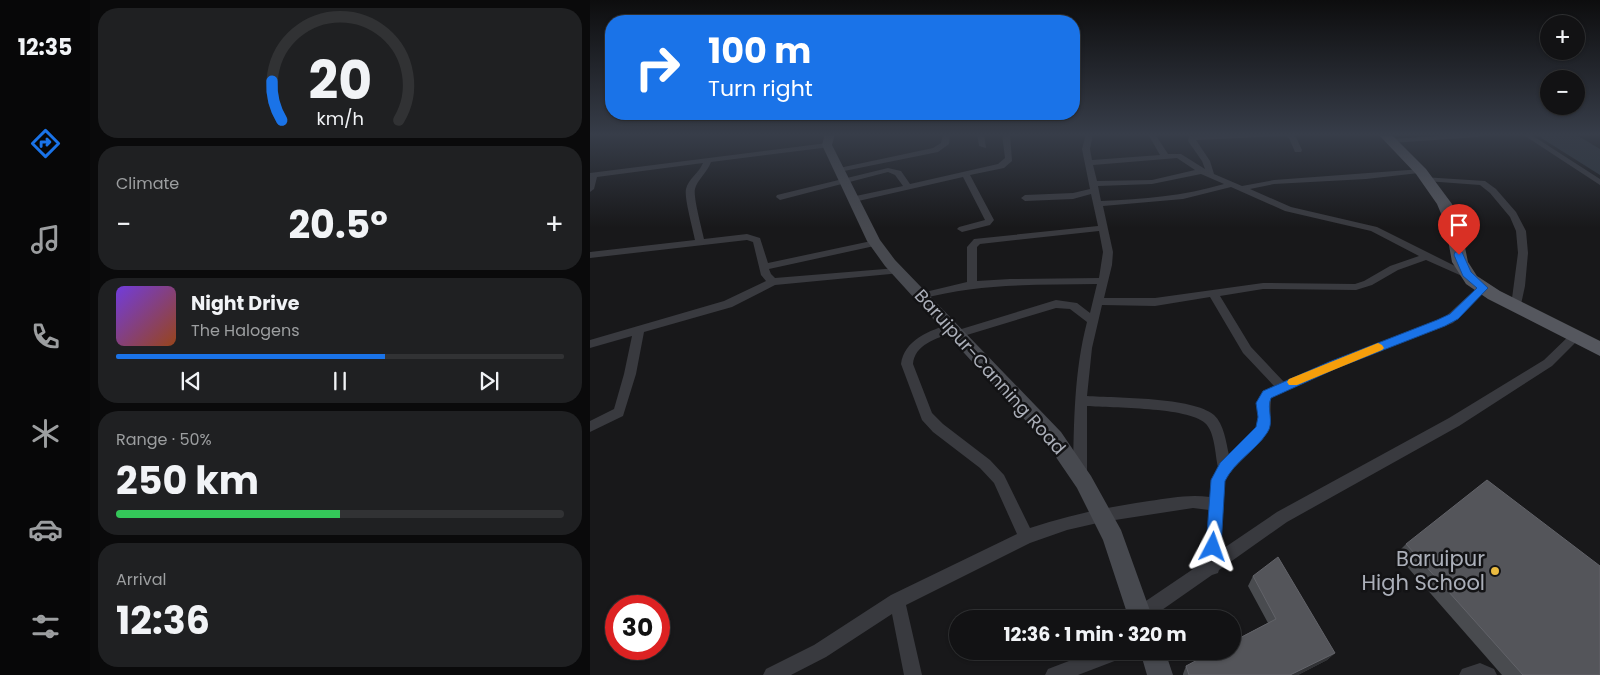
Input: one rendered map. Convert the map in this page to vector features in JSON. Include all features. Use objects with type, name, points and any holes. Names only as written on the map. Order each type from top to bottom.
[{"type":"main road","name":"Baruipur-Canning Road","points":[[839,166],[876,243],[897,271],[1054,438],[1080,475],[1113,537],[1138,610]]},
{"type":"main road","points":[[1414,166],[1440,197],[1451,218],[1459,255],[1466,274],[1483,288],[1600,348]]},
{"type":"main road","points":[[1155,660],[1160,675]]},
{"type":"street","points":[[590,189],[592,175],[665,166]]},
{"type":"street","points":[[700,243],[690,190],[694,181],[704,172],[706,166]]},
{"type":"street","points":[[780,196],[842,175],[877,166]]},
{"type":"street","points":[[854,199],[986,171],[1002,166]]},
{"type":"street","points":[[1080,475],[1081,400],[1086,348],[1107,265],[1108,252],[1090,166]]},
{"type":"street","points":[[1193,166],[1211,176],[1293,210],[1374,229],[1466,274]]},
{"type":"street","points":[[1208,166],[1211,176]]},
{"type":"street","points":[[1574,166],[1600,183]]},
{"type":"street","points":[[842,175],[891,170],[898,172],[908,187]]},
{"type":"street","points":[[1025,198],[1073,196],[1095,187],[1152,182],[1202,171]]},
{"type":"street","points":[[962,229],[987,224],[990,220],[966,175]]},
{"type":"street","points":[[1242,188],[1274,182],[1423,175],[1482,183],[1490,187],[1513,213],[1520,229],[1522,238],[1522,281],[1516,306]]},
{"type":"street","points":[[1099,204],[1147,202],[1179,197],[1232,184]]},
{"type":"street","points":[[972,286],[972,247],[977,241],[1104,228]]},
{"type":"street","points":[[590,255],[747,237],[754,238],[759,244],[766,275],[773,282]]},
{"type":"street","points":[[764,267],[876,243]]},
{"type":"street","points":[[1097,302],[1148,302],[1263,286],[1356,287],[1368,283],[1394,268],[1427,256]]},
{"type":"street","points":[[590,344],[728,304],[773,282],[897,271]]},
{"type":"street","points":[[920,296],[947,288],[1018,282],[1102,281]]},
{"type":"street","points":[[1212,566],[1218,480],[1225,468],[1260,434],[1264,424],[1264,399],[1267,395],[1282,387],[1449,320],[1483,288]]},
{"type":"street","points":[[1213,293],[1246,350],[1282,387]]},
{"type":"street","points":[[1026,537],[999,480],[985,464],[938,428],[927,416],[907,364],[906,356],[913,346],[954,331],[1056,304],[1073,306],[1092,320]]},
{"type":"street","points":[[590,427],[619,412],[630,374],[638,331]]},
{"type":"street","points":[[1150,610],[1282,517],[1454,422],[1548,363],[1576,336]]},
{"type":"street","points":[[1081,400],[1186,409],[1204,414],[1215,427],[1225,468]]},
{"type":"street","points":[[772,675],[820,651],[896,601],[1026,537],[1067,523],[1102,516],[1187,502],[1216,505]]},
{"type":"street","points":[[896,601],[913,675]]},
{"type":"street","points":[[1054,675],[1095,660]]},
{"type":"street","points":[[1468,675],[1480,672],[1488,675]]},
{"type":"shaded area","points":[[1585,166],[1600,166],[1600,175]]},
{"type":"building","name":"Baruipur High School","points":[[1487,480],[1600,566],[1600,675],[1523,675],[1406,544]]},
{"type":"building","points":[[1278,557],[1335,653],[1290,675],[1189,675],[1186,666],[1197,660],[1241,660],[1241,637],[1276,619],[1253,576]]},
{"type":"slow traffic","points":[[1293,382],[1378,348]]},
{"type":"place","name":"Baruipur High School","points":[[1495,571]]},
{"type":"route","points":[[1213,547],[1218,480],[1221,472],[1260,434],[1264,424],[1263,403],[1267,395],[1274,390],[1333,365],[1449,320],[1483,288],[1466,274],[1459,255]]}]
